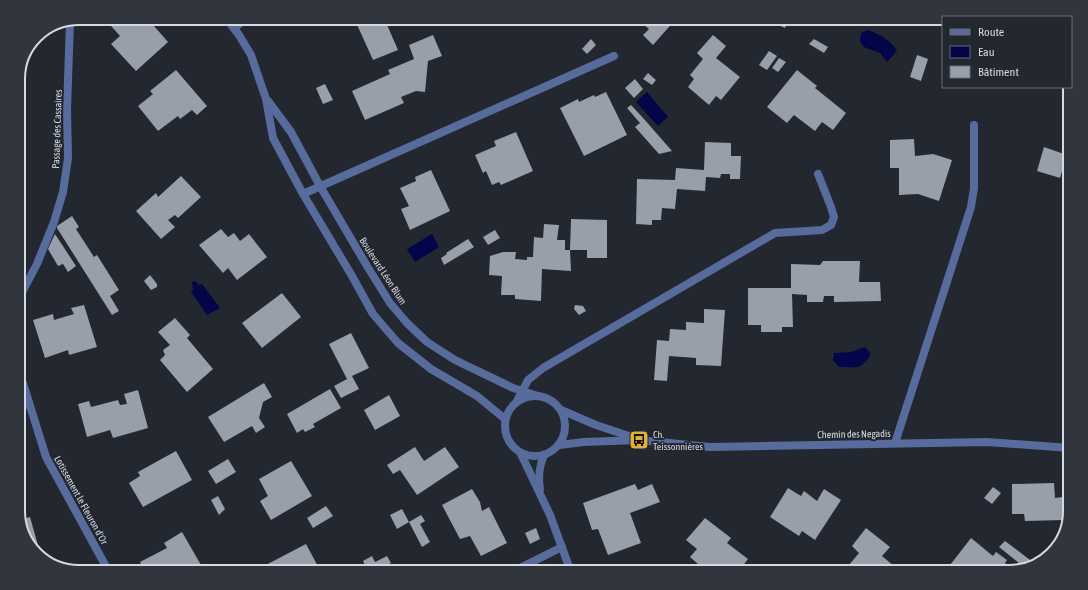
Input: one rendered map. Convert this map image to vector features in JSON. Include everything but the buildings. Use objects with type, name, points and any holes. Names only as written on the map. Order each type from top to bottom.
[{"type":"street","name":"Boulevard Léon Blum","points":[[232,25],[251,55],[266,99],[273,138],[303,194],[373,314],[398,343],[431,369],[477,396],[505,419]]},
{"type":"street","points":[[234,28],[238,25]]},
{"type":"street","name":"Passage des Cassaires","points":[[25,287],[37,264],[54,222],[62,192],[68,158],[67,109],[70,26]]},
{"type":"street","points":[[303,194],[614,56]]},
{"type":"street","name":"Boulevard Léon Blum","points":[[266,99],[291,132],[320,186],[390,303],[407,323],[427,342],[456,360],[507,385],[538,396]]},
{"type":"street","points":[[895,443],[971,207],[974,188],[974,125]]},
{"type":"street","points":[[517,401],[527,397],[538,396],[547,398],[555,403],[561,410],[565,427],[564,437],[559,445],[544,456],[532,457],[521,454],[513,448],[507,439],[504,429],[505,419],[509,409],[517,401],[528,380],[543,368],[775,233],[822,230],[831,226],[834,216],[832,207],[818,174]]},
{"type":"street","name":"Lotissement le Fleuron d'Or","points":[[25,390],[46,457],[105,565]]},
{"type":"street","name":"Chemin des Negadis","points":[[561,410],[596,425],[639,440]]},
{"type":"street","name":"Chemin des Negadis","points":[[559,445],[584,442],[639,440],[710,447],[987,442],[1063,447]]},
{"type":"street","points":[[521,454],[541,496],[568,565]]},
{"type":"street","points":[[541,496],[539,467],[544,456]]},
{"type":"street","points":[[527,565],[562,548]]},
{"type":"water","points":[[868,30],[884,38],[897,51],[887,62],[880,53],[864,47],[860,42],[861,33]]},
{"type":"water","points":[[647,92],[668,117],[658,126],[636,102]]},
{"type":"water","points":[[432,234],[439,247],[415,262],[407,249]]},
{"type":"water","points":[[195,281],[199,285],[202,284],[220,308],[207,315],[191,292],[193,290],[192,282]]},
{"type":"water","points":[[865,347],[871,354],[861,366],[839,367],[833,360],[834,353],[851,352]]},
{"type":"place","name":"Ch. Teissonnières","points":[[639,440]]}]
